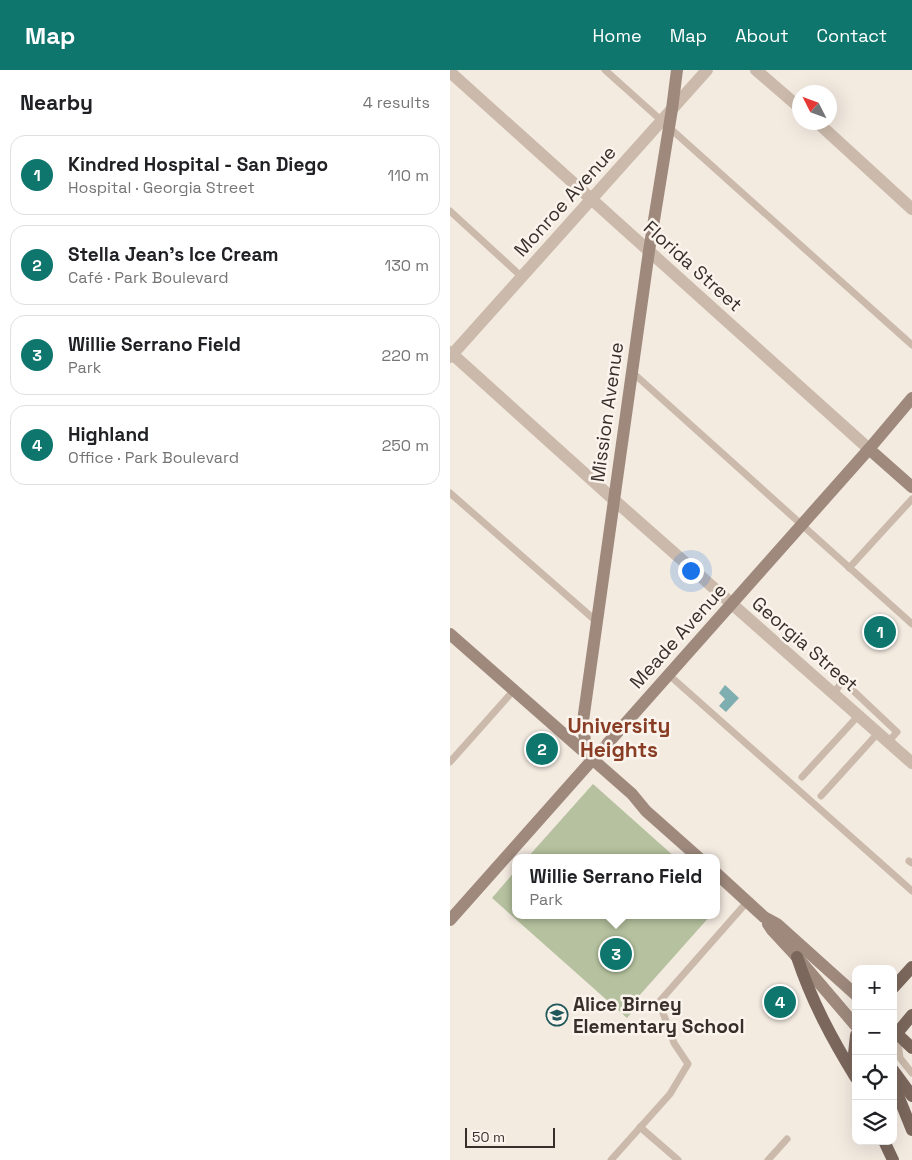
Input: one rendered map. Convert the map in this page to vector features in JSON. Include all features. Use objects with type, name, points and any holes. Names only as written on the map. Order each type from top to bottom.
[{"type":"main road","name":"Mission Avenue","points":[[593,759],[585,742],[583,721],[665,124],[672,109],[677,70]]},
{"type":"main road","name":"Meade Avenue","points":[[608,743],[870,450],[912,398]]},
{"type":"main road","name":"Florida Street","points":[[870,450],[912,487]]},
{"type":"main road","points":[[450,634],[632,794],[646,811],[694,854]]},
{"type":"main road","name":"Meade Avenue","points":[[450,920],[593,759]]},
{"type":"main road","points":[[720,878],[764,917],[777,924],[852,991]]},
{"type":"main road","points":[[764,917],[772,930],[852,1021]]},
{"type":"main road","points":[[797,957],[805,982],[828,1031],[852,1071]]},
{"type":"main road","points":[[897,984],[912,967]]},
{"type":"main road","points":[[897,1031],[912,1015]]},
{"type":"main road","points":[[897,1036],[912,1048]]},
{"type":"main road","points":[[897,1075],[912,1096]]},
{"type":"main road","points":[[897,1093],[912,1130]]},
{"type":"main road","points":[[886,1145],[893,1160]]},
{"type":"street","points":[[672,109],[707,70]]},
{"type":"street","points":[[756,70],[792,101]]},
{"type":"street","name":"Florida Street","points":[[450,72],[870,450]]},
{"type":"street","name":"Monroe Avenue","points":[[451,354],[591,199],[665,124]]},
{"type":"street","points":[[825,130],[912,209]]},
{"type":"street","name":"Georgia Street","points":[[451,354],[912,763]]},
{"type":"street","name":"Meade Avenue","points":[[593,759],[608,743]]},
{"type":"lane","points":[[605,70],[912,345]]},
{"type":"lane","points":[[450,211],[522,277]]},
{"type":"lane","points":[[632,372],[912,624]]},
{"type":"lane","points":[[450,492],[596,621]]},
{"type":"lane","points":[[849,568],[912,499]]},
{"type":"lane","points":[[669,675],[912,891]]},
{"type":"lane","points":[[821,796],[883,738],[897,732],[843,682],[833,694]]},
{"type":"lane","points":[[450,762],[514,690]]},
{"type":"lane","points":[[802,776],[858,716]]},
{"type":"lane","points":[[611,1160],[670,1094],[688,1064],[674,1043],[659,1002],[747,902]]},
{"type":"lane","points":[[897,1046],[900,1058],[912,1073]]},
{"type":"lane","points":[[640,1127],[678,1160]]},
{"type":"lane","points":[[772,1159],[787,1139]]},
{"type":"green space","points":[[593,784],[672,854],[531,854]]},
{"type":"green space","points":[[512,875],[512,916],[492,898]]},
{"type":"green space","points":[[516,919],[707,919],[630,1006],[634,1010],[627,1018]]},
{"type":"water","points":[[725,685],[739,698],[726,712],[719,706],[725,699],[719,693]]},
{"type":"place","name":"Kindred Hospital - San Diego","points":[[880,632]]},
{"type":"place","name":"Stella Jean’s Ice Cream","points":[[542,749]]},
{"type":"place","name":"Willie Serrano Field","points":[[616,954]]},
{"type":"place","name":"Highland","points":[[780,1002]]},
{"type":"place","name":"Alice Birney Elementary School","points":[[557,1015]]},
{"type":"district","name":"University Heights","points":[[619,737]]}]
